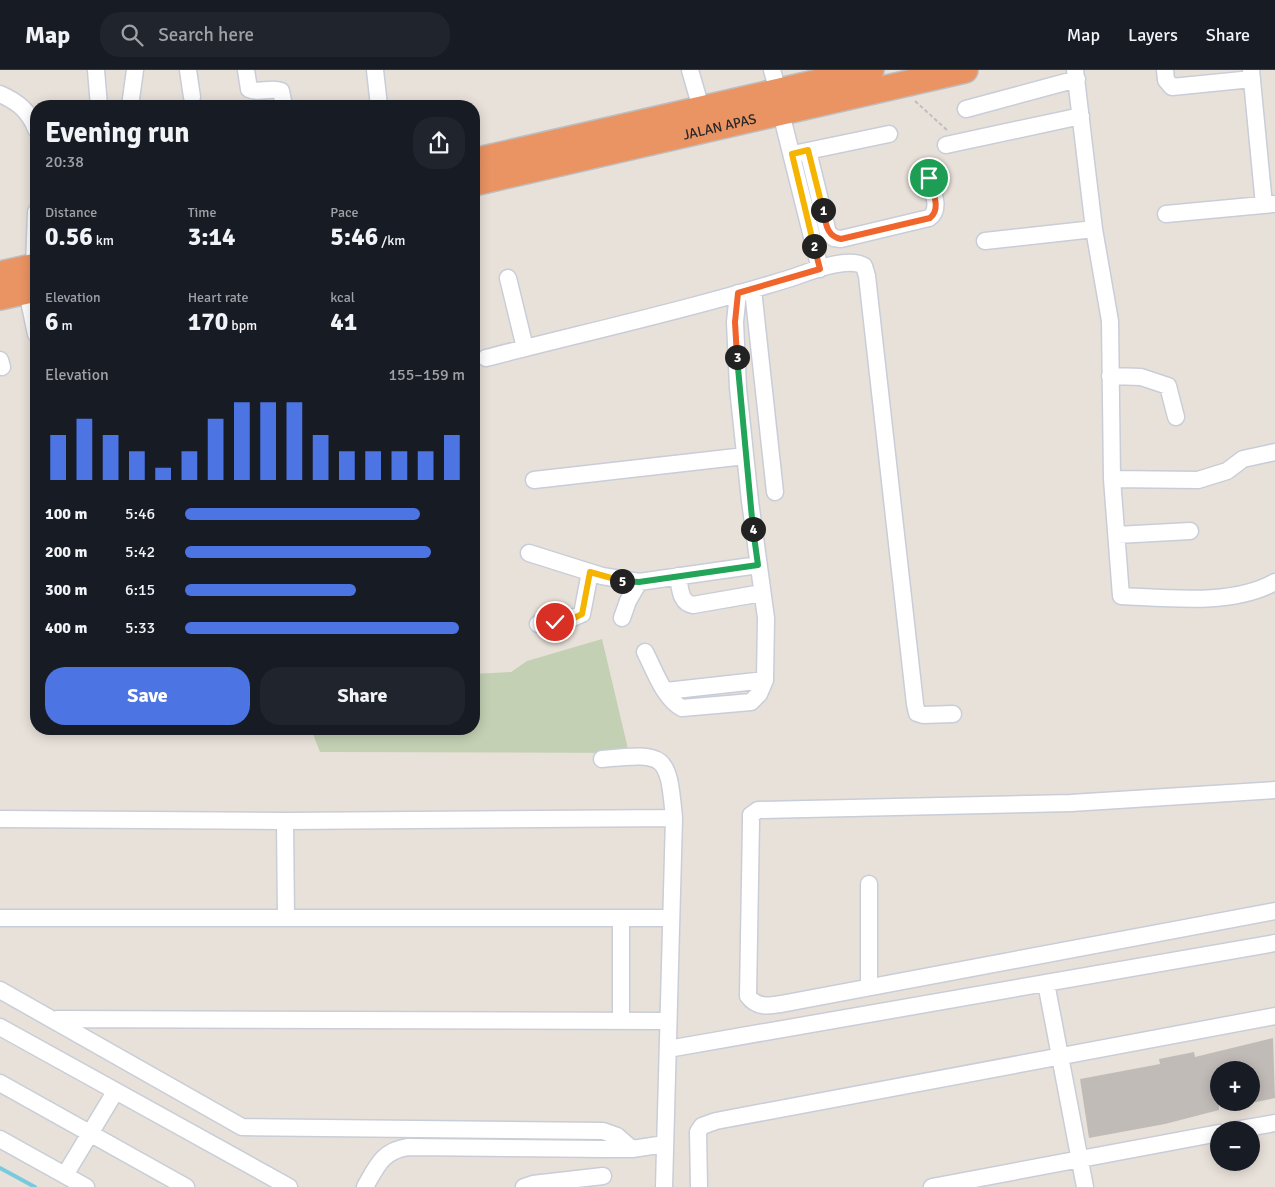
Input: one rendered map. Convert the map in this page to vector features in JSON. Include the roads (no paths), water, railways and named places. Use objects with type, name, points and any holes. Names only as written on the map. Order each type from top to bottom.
[{"type":"highway","name":"JALAN APAS","points":[[480,160],[872,70]]},
{"type":"highway","name":"JALAN APAS","points":[[480,182],[599,154],[777,91],[965,70]]},
{"type":"highway","points":[[544,146],[548,155],[553,158],[591,150],[599,154]]},
{"type":"highway","points":[[0,274],[30,278]]},
{"type":"highway","points":[[0,297],[30,280]]},
{"type":"street","points":[[96,70],[98,100]]},
{"type":"street","points":[[131,100],[136,70]]},
{"type":"street","points":[[188,70],[192,97]]},
{"type":"street","points":[[246,70],[248,89],[253,91],[275,89],[281,91],[283,100]]},
{"type":"street","points":[[375,70],[378,100]]},
{"type":"street","points":[[690,70],[701,108]]},
{"type":"street","points":[[1166,70],[1166,80],[1172,87],[1252,74],[1270,204],[1166,214]]},
{"type":"street","points":[[966,110],[1076,75],[1094,229],[1108,305],[1112,479],[1122,596],[1193,599],[1263,589],[1275,582]]},
{"type":"street","points":[[777,91],[820,269]]},
{"type":"street","points":[[0,94],[14,100],[26,110],[30,118]]},
{"type":"street","points":[[951,144],[1081,116]]},
{"type":"street","points":[[792,154],[888,134]]},
{"type":"street","points":[[808,150],[828,232],[834,238],[841,239],[930,218],[934,215],[936,207],[929,178]]},
{"type":"street","points":[[985,241],[1094,229]]},
{"type":"street","points":[[486,358],[745,291],[820,269],[850,262],[859,263],[864,266],[867,276],[915,704],[917,713],[923,715],[953,714]]},
{"type":"street","points":[[508,278],[525,348]]},
{"type":"street","points":[[645,652],[666,692],[676,706],[682,708],[742,703],[756,699],[765,680],[766,618],[745,456],[736,334],[745,291]]},
{"type":"street","points":[[745,291],[775,492]]},
{"type":"street","points":[[1110,376],[1141,377],[1168,386],[1176,417]]},
{"type":"street","points":[[1112,479],[1198,480],[1227,471],[1243,459],[1275,452]]},
{"type":"street","points":[[534,480],[745,456]]},
{"type":"street","points":[[1117,535],[1190,531]]},
{"type":"street","points":[[529,553],[618,580],[639,582],[758,565]]},
{"type":"street","points":[[538,624],[563,622],[582,614],[590,572]]},
{"type":"street","points":[[678,576],[684,600],[687,604],[693,605],[762,593]]},
{"type":"street","points":[[622,618],[628,601],[639,582]]},
{"type":"street","points":[[602,759],[643,755],[653,757],[660,762],[671,780],[674,818],[664,1187]]},
{"type":"street","points":[[1275,790],[1071,803],[758,810],[751,815],[748,996],[753,1002],[769,1006],[1275,911]]},
{"type":"street","points":[[0,819],[285,821],[674,818]]},
{"type":"street","points":[[285,821],[286,918]]},
{"type":"street","points":[[869,884],[869,986]]},
{"type":"street","points":[[0,918],[671,918]]},
{"type":"street","points":[[621,918],[621,1021]]},
{"type":"street","points":[[668,1049],[1275,943]]},
{"type":"street","points":[[1046,983],[1085,1187]]},
{"type":"street","points":[[0,990],[55,1019],[242,1127],[603,1130],[617,1136],[632,1149]]},
{"type":"street","points":[[699,1187],[697,1138],[702,1126],[716,1121],[1275,1016]]},
{"type":"street","points":[[55,1019],[668,1021]]},
{"type":"street","points":[[0,1027],[289,1187]]},
{"type":"street","points":[[0,1084],[186,1187]]},
{"type":"street","points":[[65,1175],[115,1092]]},
{"type":"street","points":[[1260,1126],[1275,1123]]},
{"type":"street","points":[[932,1187],[1210,1135]]},
{"type":"street","points":[[0,1138],[86,1187]]},
{"type":"street","points":[[366,1187],[379,1163],[396,1149],[402,1148],[632,1149],[665,1144]]},
{"type":"street","points":[[524,1187],[533,1184],[603,1182],[605,1149]]},
{"type":"waterway","points":[[0,1168],[35,1187]]}]
